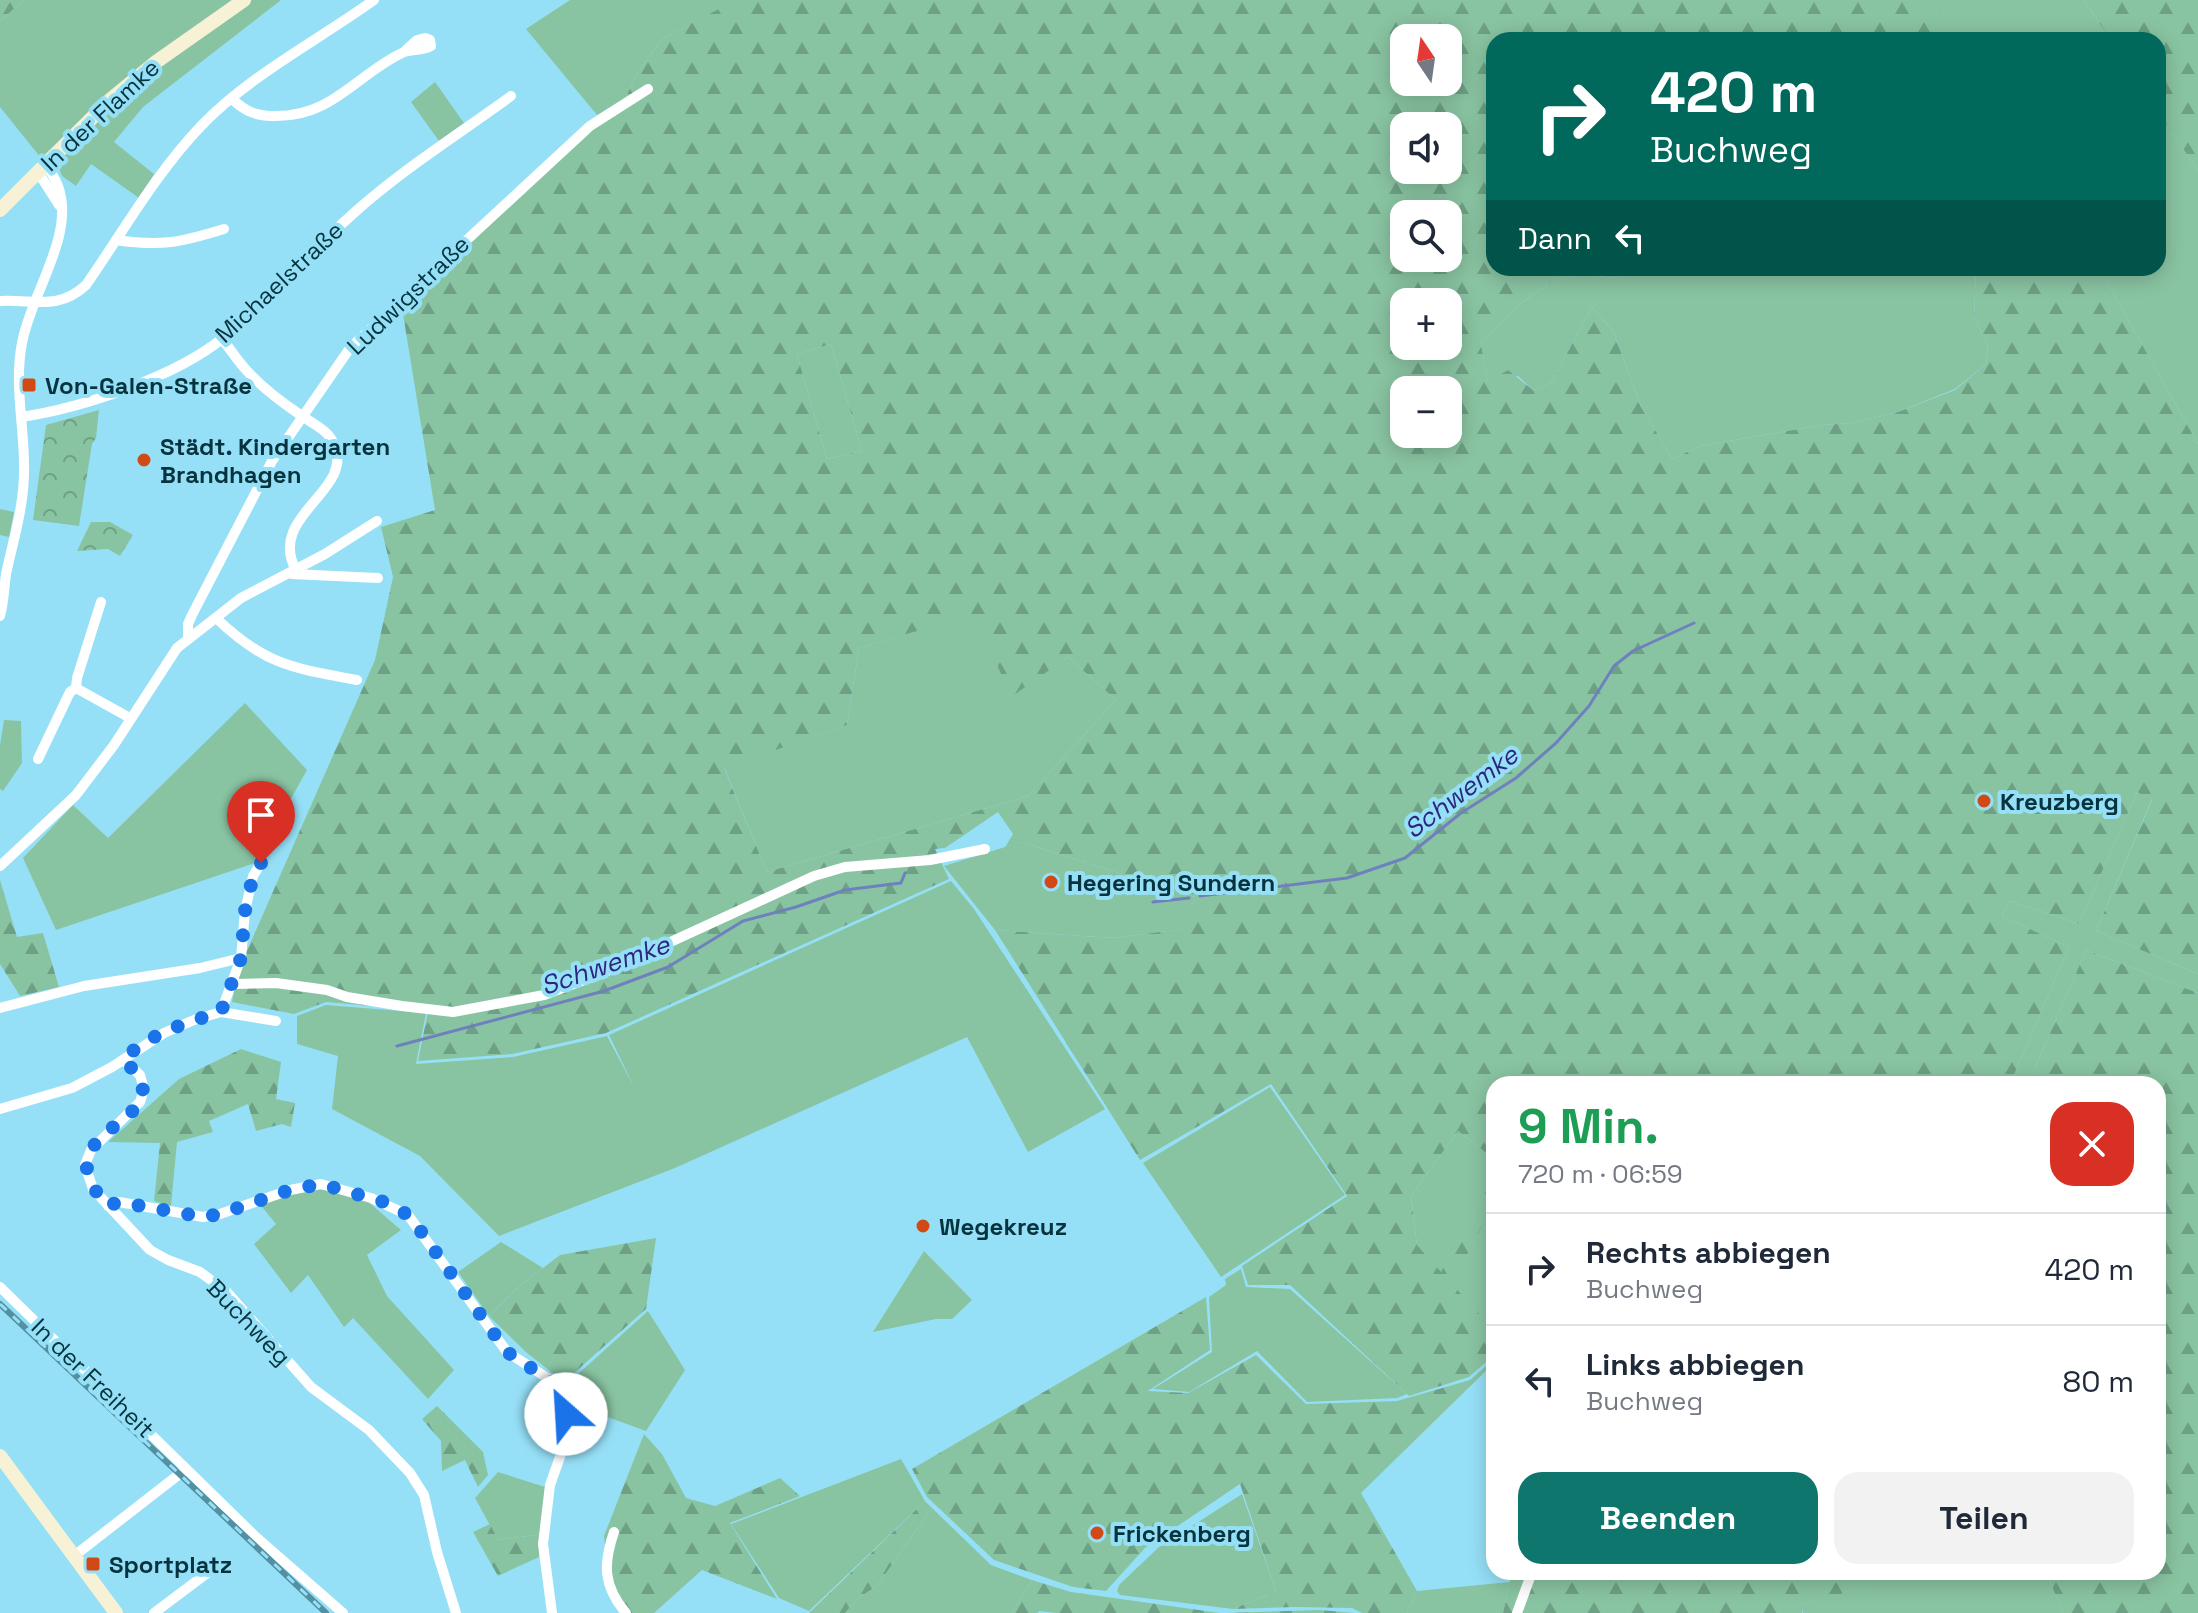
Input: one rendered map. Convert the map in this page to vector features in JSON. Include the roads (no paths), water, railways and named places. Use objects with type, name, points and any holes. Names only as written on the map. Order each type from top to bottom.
[{"type":"main road","name":"In der Flamke","points":[[0,210],[110,100],[156,62],[244,0]]},
{"type":"main road","points":[[0,1456],[116,1613]]},
{"type":"street","points":[[0,301],[66,300],[76,294],[86,285],[188,140],[232,99],[374,0]]},
{"type":"street","points":[[232,99],[250,114],[286,116],[304,112],[322,107],[342,95],[405,51]]},
{"type":"street","name":"Ludwigstraße","points":[[188,639],[188,624],[192,615],[272,461],[350,348],[590,126],[648,89]]},
{"type":"street","name":"Michaelstraße","points":[[21,417],[47,413],[135,384],[177,367],[222,339],[278,282],[357,210],[511,96]]},
{"type":"street","points":[[0,616],[20,522],[24,467],[19,361],[34,302],[61,237],[62,210],[58,187],[42,168]]},
{"type":"street","points":[[116,240],[145,245],[180,243],[224,229]]},
{"type":"street","points":[[222,339],[249,374],[332,440],[338,460],[332,479],[307,509],[292,534],[292,572]]},
{"type":"street","points":[[0,866],[76,795],[114,745],[177,648],[241,598],[292,572],[377,521]]},
{"type":"street","points":[[292,572],[378,578]]},
{"type":"street","points":[[76,688],[101,602]]},
{"type":"street","points":[[216,618],[241,642],[266,657],[295,669],[357,680]]},
{"type":"street","points":[[76,688],[130,718]]},
{"type":"street","points":[[38,759],[70,692],[76,688]]},
{"type":"street","points":[[233,984],[276,983],[453,1012],[544,995],[603,973],[814,876],[845,867],[930,860],[985,849]]},
{"type":"street","points":[[221,1012],[241,958],[245,911],[253,876],[261,863]]},
{"type":"street","points":[[0,1008],[84,986],[200,968],[241,958]]},
{"type":"street","points":[[0,1109],[72,1088],[164,1033],[221,1012],[276,1021]]},
{"type":"street","name":"Buchweg","points":[[123,1060],[140,1075],[144,1085],[141,1098],[133,1110],[91,1150],[85,1165],[90,1185],[157,1255],[200,1272],[221,1286],[311,1387],[369,1430],[410,1473],[424,1495],[456,1613]]},
{"type":"street","points":[[108,1206],[119,1202],[203,1217],[290,1190],[321,1184],[371,1198],[408,1215],[507,1352],[552,1381],[563,1403],[566,1430],[550,1485],[543,1544],[552,1613]]},
{"type":"street","name":"In der Freiheit","points":[[0,1287],[256,1537],[343,1613]]},
{"type":"street","points":[[74,1556],[186,1469]]},
{"type":"street","points":[[614,1532],[605,1560],[606,1578],[626,1613]]},
{"type":"street","points":[[154,1613],[218,1565]]},
{"type":"street","points":[[1517,1613],[1529,1580]]},
{"type":"waterway","name":"Schwemke","points":[[1200,896],[1347,878],[1405,858],[1461,813],[1516,778],[1556,743],[1589,706],[1614,666],[1633,651],[1694,623]]},
{"type":"waterway","name":"Schwemke","points":[[397,1046],[604,991],[668,967],[743,921],[845,890],[901,883],[905,873]]},
{"type":"waterway","name":"Schwemke","points":[[1153,902],[1189,898]]},
{"type":"railway","points":[[0,1304],[326,1613]]},
{"type":"place","name":"Von-Galen-Straße","points":[[29,385]]},
{"type":"place","name":"Städt. Kindergarten Brandhagen","points":[[144,460]]},
{"type":"place","name":"Kreuzberg","points":[[1984,801]]},
{"type":"place","name":"Hegering Sundern","points":[[1051,882]]},
{"type":"place","name":"Wegekreuz","points":[[923,1226]]},
{"type":"place","name":"Frickenberg","points":[[1097,1533]]},
{"type":"place","name":"Sportplatz","points":[[93,1564]]}]
